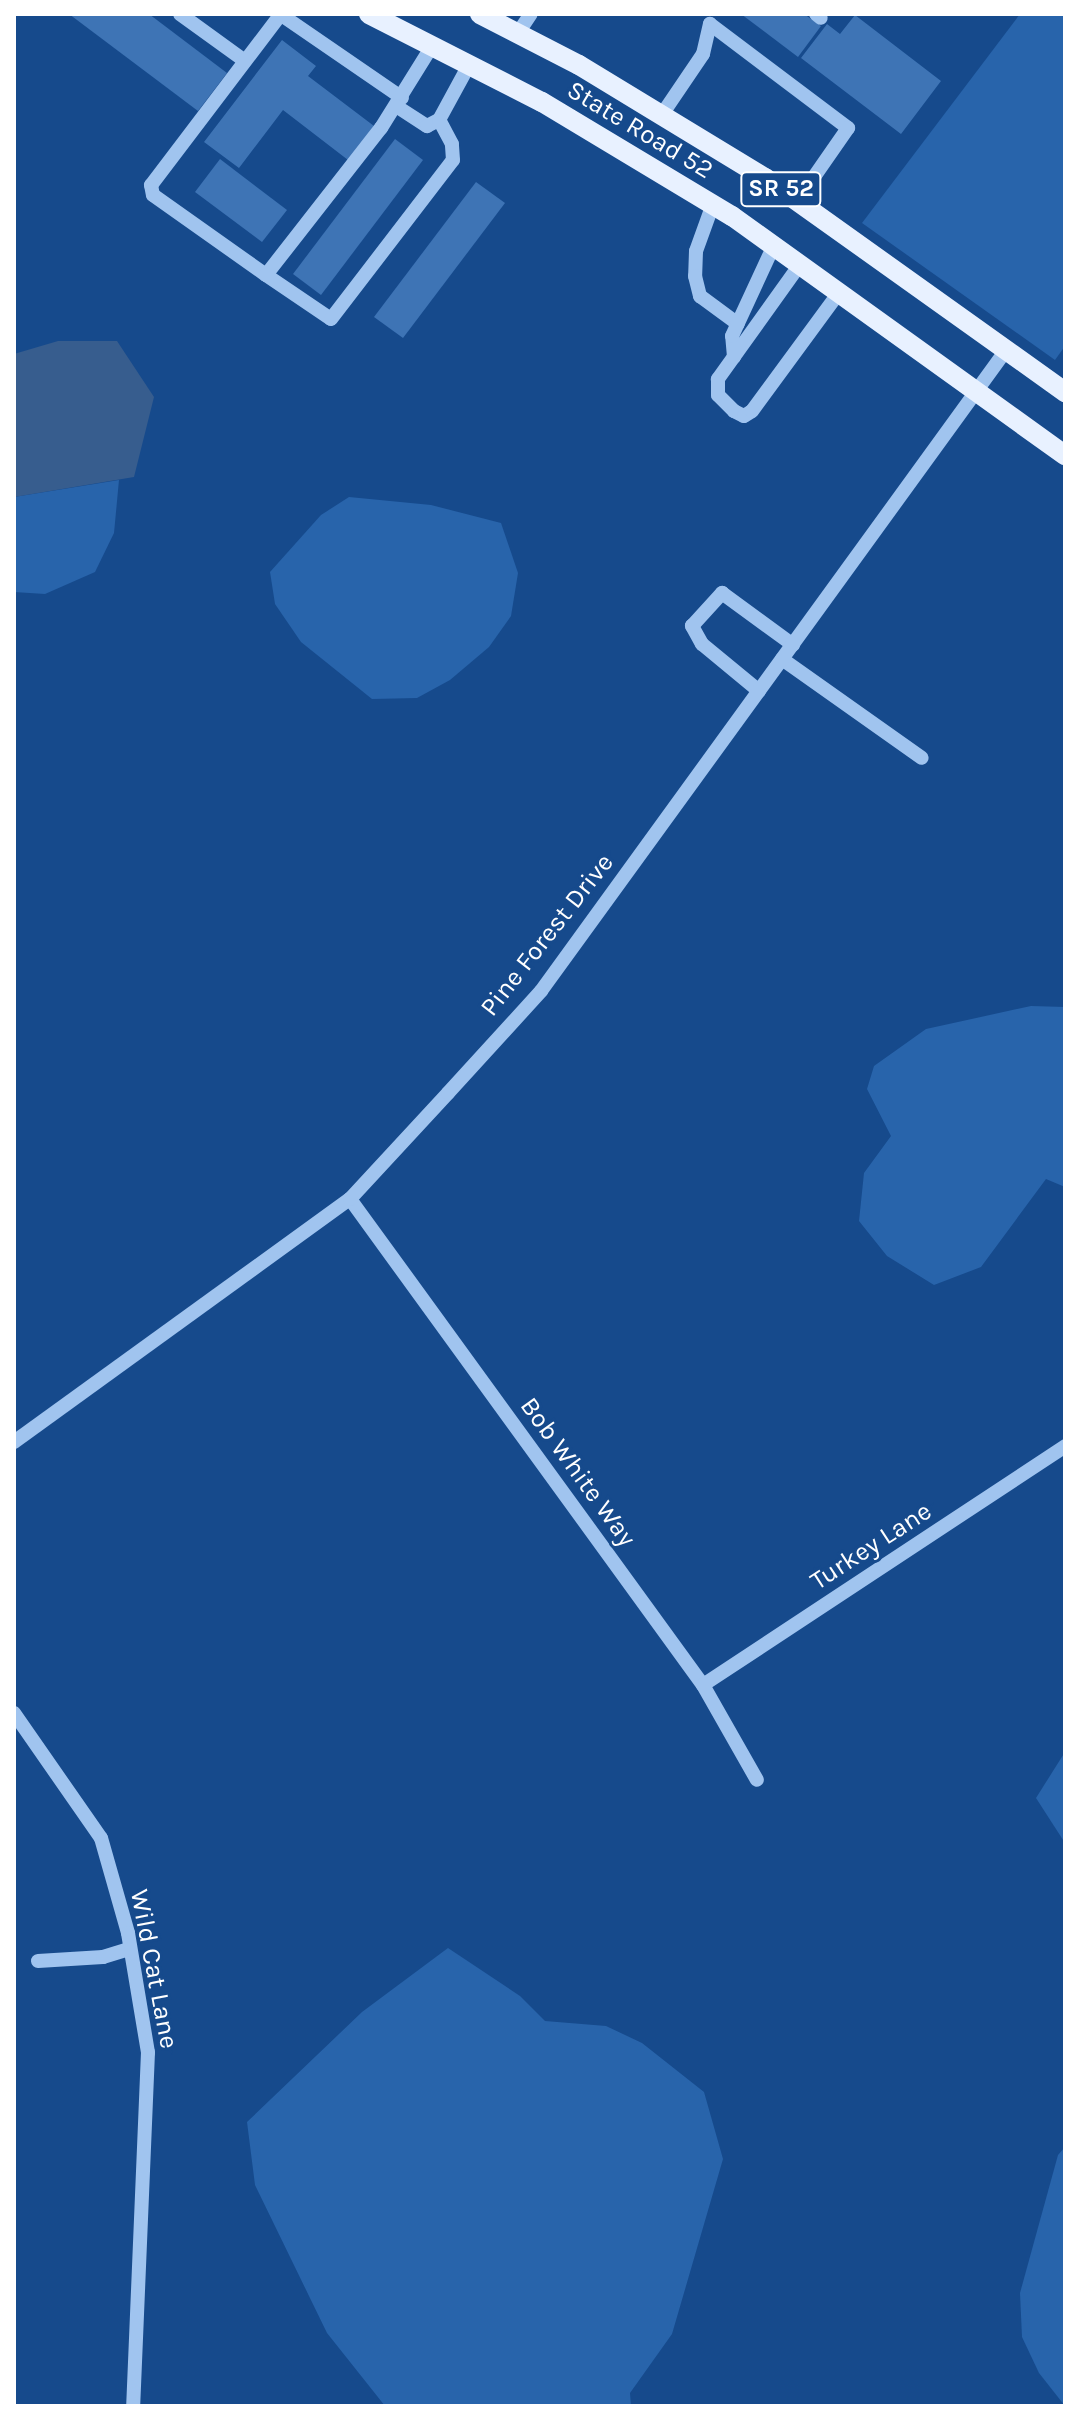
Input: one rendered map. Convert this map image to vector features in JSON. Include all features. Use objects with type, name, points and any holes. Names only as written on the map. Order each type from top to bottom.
[{"type":"main road","name":"State Road 52","points":[[369,14],[542,102],[713,204],[801,263],[1065,455]]},
{"type":"main road","name":"State Road 52","points":[[480,14],[663,113],[798,200],[1065,392]]},
{"type":"street","points":[[180,14],[245,61]]},
{"type":"street","points":[[439,120],[452,144],[453,160],[331,319],[153,195],[151,185],[280,14],[427,126],[439,120],[469,65]]},
{"type":"street","points":[[518,33],[531,14]]},
{"type":"street","points":[[663,113],[703,54],[711,19],[848,128],[798,200]]},
{"type":"street","points":[[266,275],[399,102],[432,46]]},
{"type":"street","points":[[713,204],[696,251],[695,276],[700,296],[738,324]]},
{"type":"street","points":[[734,357],[731,349],[751,285],[774,245]]},
{"type":"street","points":[[801,263],[734,357],[716,388],[723,402],[744,416],[840,291]]},
{"type":"street","name":"Pine Forest Drive","points":[[14,1442],[350,1199],[541,991],[1007,349]]},
{"type":"street","points":[[759,691],[702,644],[692,626],[722,593],[793,645]]},
{"type":"street","points":[[782,659],[922,758]]},
{"type":"street","name":"Bob White Way","points":[[350,1199],[703,1685],[757,1780]]},
{"type":"street","name":"Turkey Lane","points":[[703,1685],[1065,1446]]},
{"type":"street","name":"Wild Cat Lane","points":[[14,1713],[101,1838],[130,1949],[148,2052],[133,2406]]},
{"type":"street","points":[[38,1961],[103,1957],[130,1949]]},
{"type":"shaded area","points":[[1020,14],[1065,14],[1065,346],[1055,360],[862,223]]},
{"type":"shaded area","points":[[58,341],[117,341],[154,397],[134,477],[14,497],[14,354]]},
{"type":"shaded area","points":[[119,480],[114,533],[95,572],[45,594],[14,592],[14,497]]},
{"type":"shaded area","points":[[349,497],[431,505],[501,523],[518,573],[511,616],[489,647],[450,680],[417,698],[372,699],[301,642],[275,604],[270,572],[321,515]]},
{"type":"shaded area","points":[[1031,1006],[1065,1007],[1065,1187],[1046,1179],[981,1267],[934,1285],[887,1256],[859,1221],[864,1173],[891,1136],[867,1089],[874,1066],[926,1029]]},
{"type":"shaded area","points":[[1065,1752],[1065,1843],[1036,1798]]},
{"type":"shaded area","points":[[448,1948],[520,1996],[545,2021],[606,2026],[642,2043],[704,2092],[723,2159],[672,2334],[630,2393],[631,2406],[385,2406],[327,2333],[255,2185],[247,2122],[362,2012]]},
{"type":"shaded area","points":[[1065,2147],[1065,2406],[1039,2373],[1022,2337],[1020,2293],[1058,2155]]},
{"type":"building","points":[[69,14],[149,14],[227,73],[198,111]]},
{"type":"building","points":[[741,14],[804,14],[821,26],[798,57]]},
{"type":"building","points":[[855,15],[941,81],[901,134],[801,58],[827,24],[840,34]]},
{"type":"building","points":[[282,40],[316,66],[308,76],[374,126],[348,160],[283,110],[239,168],[204,142]]},
{"type":"building","points":[[395,139],[423,160],[321,295],[293,274]]},
{"type":"building","points":[[220,159],[287,210],[262,242],[195,192]]},
{"type":"building","points":[[476,182],[505,203],[403,338],[374,317]]}]
